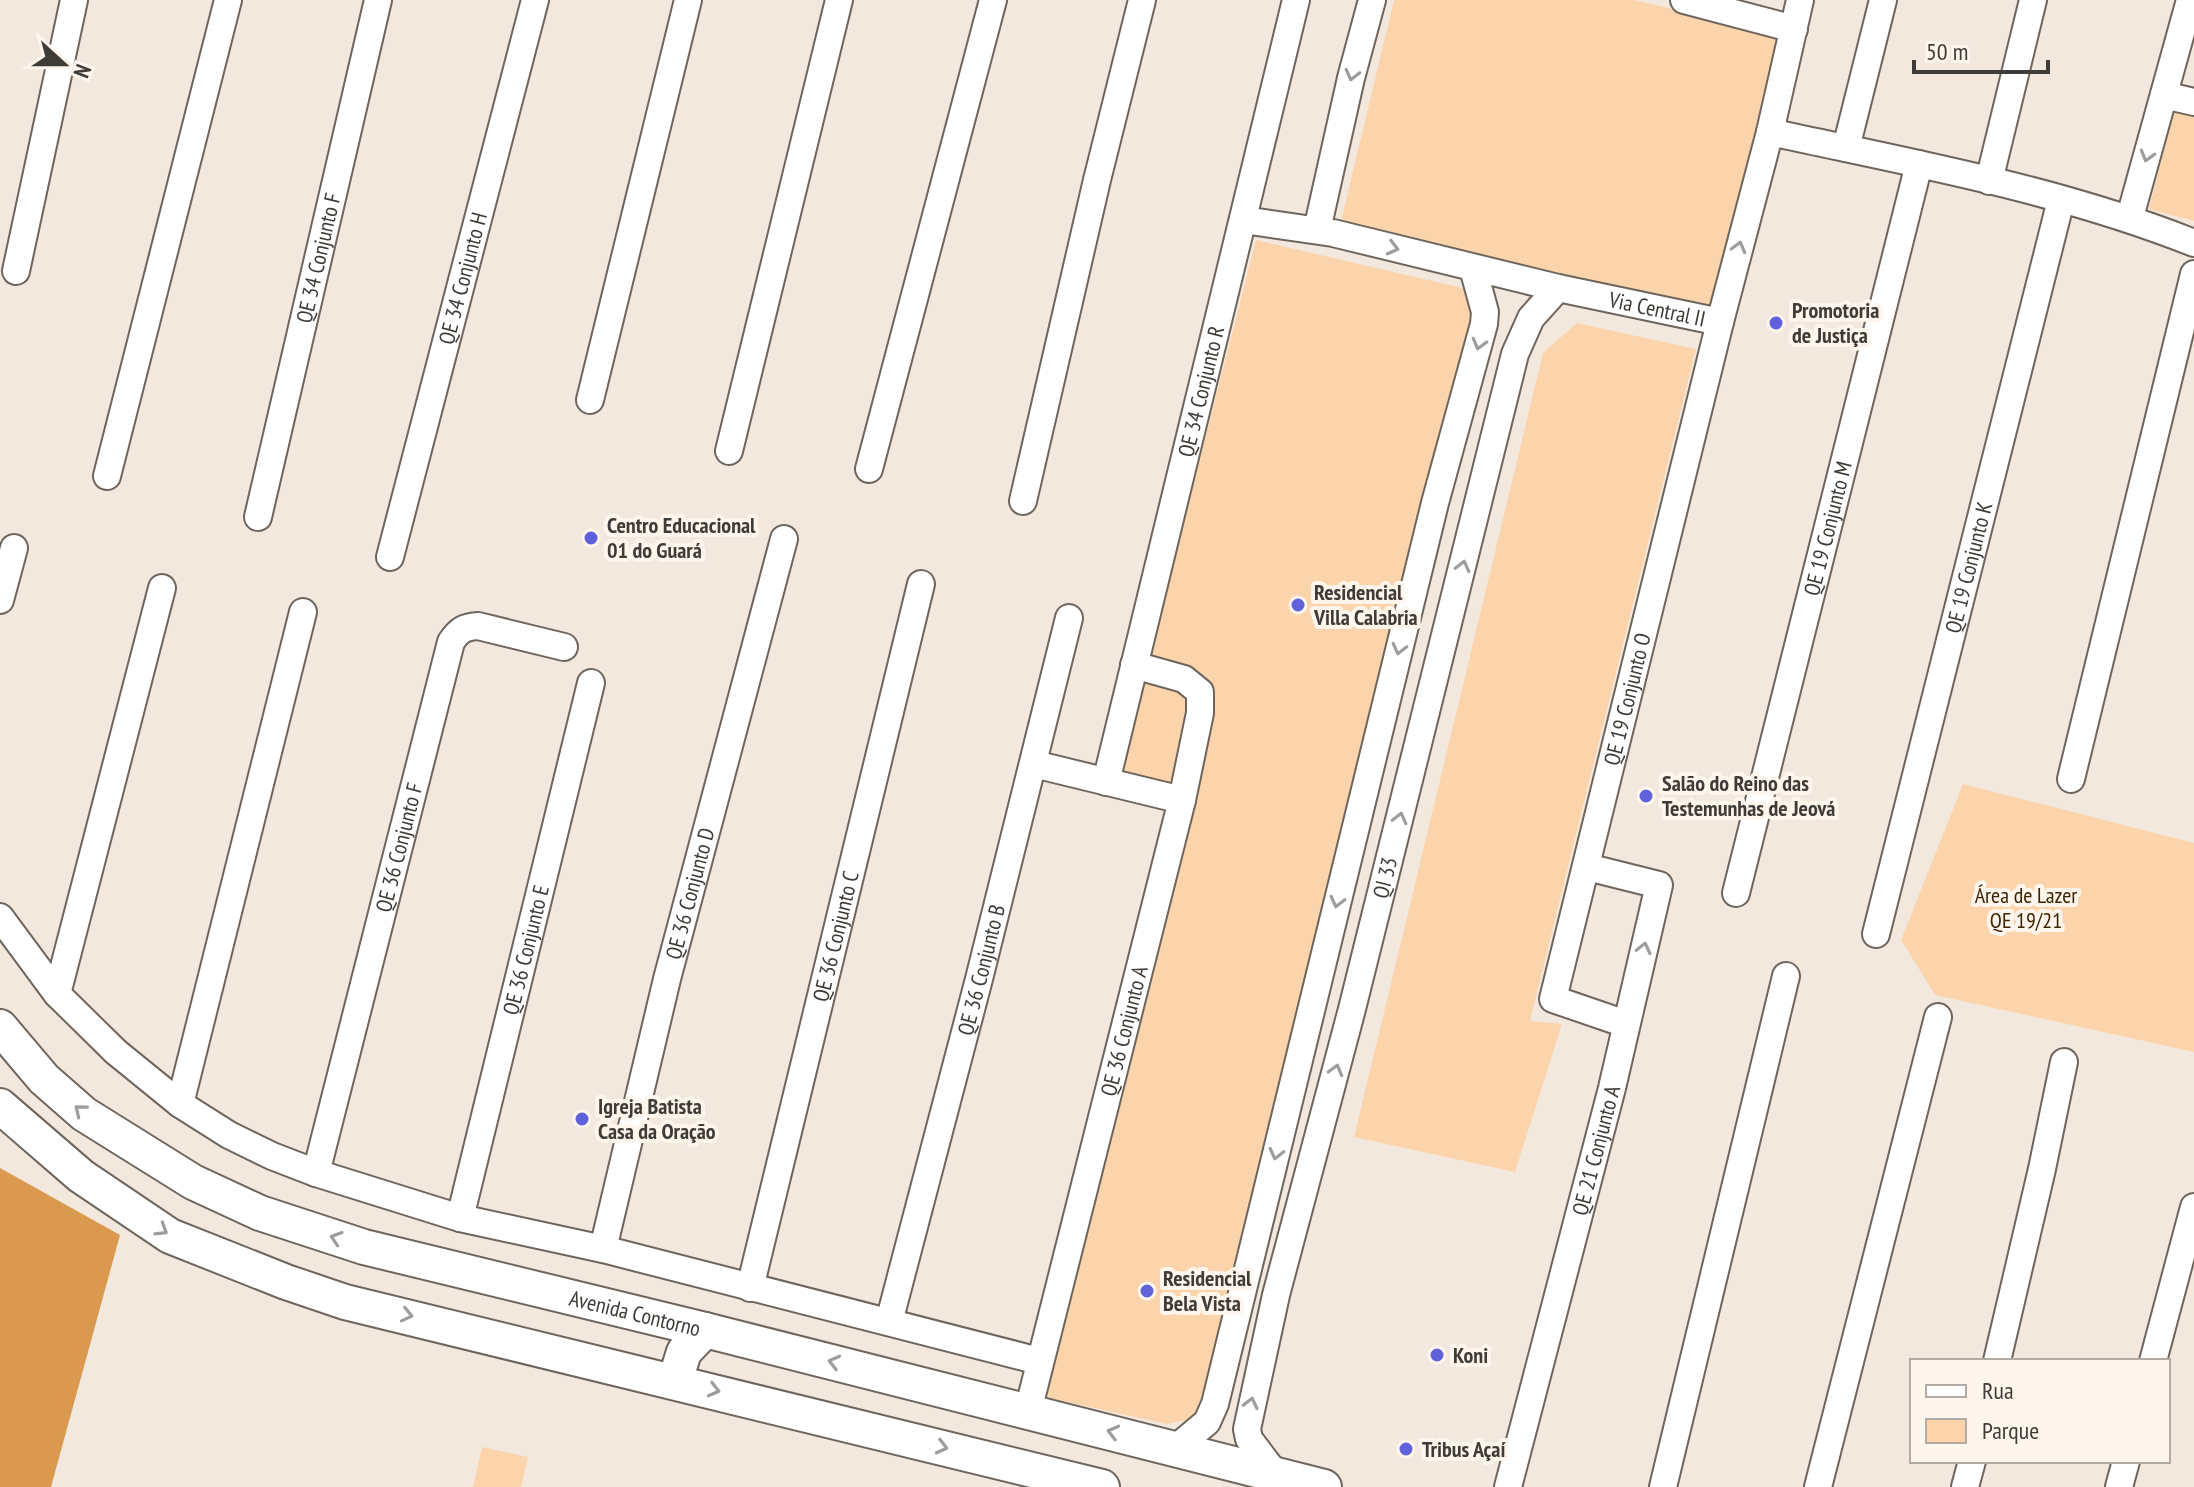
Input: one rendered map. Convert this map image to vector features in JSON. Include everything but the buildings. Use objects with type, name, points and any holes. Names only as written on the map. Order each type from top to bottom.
[{"type":"main road","name":"Avenida Contorno","points":[[0,1027],[44,1079],[74,1106],[193,1182],[260,1213],[364,1247],[1274,1472],[1324,1487]]},
{"type":"main road","points":[[0,1106],[81,1176],[170,1236],[345,1302],[1102,1487]]},
{"type":"main road","points":[[97,1187],[105,1189],[123,1176],[128,1164],[128,1142]]},
{"type":"main road","points":[[447,1325],[453,1294],[483,1277]]},
{"type":"main road","points":[[675,1381],[684,1352],[705,1330]]},
{"type":"main road","points":[[866,1427],[864,1409],[876,1389],[890,1377]]},
{"type":"street","points":[[16,271],[74,0]]},
{"type":"street","points":[[107,476],[228,0]]},
{"type":"street","name":"QE 34 Conjunto F","points":[[258,517],[378,0]]},
{"type":"street","name":"QE 34 Conjunto H","points":[[390,557],[535,0]]},
{"type":"street","points":[[590,400],[688,0]]},
{"type":"street","points":[[729,451],[839,0]]},
{"type":"street","points":[[869,469],[993,0]]},
{"type":"street","points":[[1023,501],[1142,0]]},
{"type":"street","name":"QE 34 Conjunto R","points":[[1106,782],[1296,0]]},
{"type":"street","points":[[1317,230],[1372,0]]},
{"type":"street","points":[[1684,0],[1794,29]]},
{"type":"street","name":"Via Central II","points":[[1243,220],[1317,230],[1558,288],[1720,322],[1770,132],[1800,0]]},
{"type":"street","points":[[1846,148],[1883,0]]},
{"type":"street","points":[[1989,181],[2033,0]]},
{"type":"street","points":[[2130,217],[2190,0]]},
{"type":"street","points":[[2164,95],[2194,102]]},
{"type":"street","points":[[1770,132],[1919,164],[2130,217],[2194,243]]},
{"type":"street","name":"QE 19 Conjunto M","points":[[1736,893],[1919,164]]},
{"type":"street","name":"QE 19 Conjunto K","points":[[1876,934],[2061,200]]},
{"type":"street","name":"QI 33","points":[[1176,1448],[1199,1431],[1211,1415],[1244,1286],[1435,503],[1484,324],[1485,312],[1473,268]]},
{"type":"street","points":[[2071,779],[2194,274]]},
{"type":"street","name":"QI 33","points":[[1274,1472],[1249,1439],[1247,1429],[1276,1295],[1352,1009],[1515,354],[1531,318],[1558,288]]},
{"type":"street","name":"QE 19 Conjunto O","points":[[1626,1024],[1553,999],[1720,322]]},
{"type":"street","points":[[1435,503],[1476,514]]},
{"type":"street","name":"QE 36 Conjunto D","points":[[603,1249],[667,979],[784,539]]},
{"type":"street","points":[[0,600],[14,548]]},
{"type":"street","name":"QE 36 Conjunto C","points":[[750,1288],[921,584]]},
{"type":"street","points":[[57,994],[162,588]]},
{"type":"street","points":[[180,1104],[303,612]]},
{"type":"street","name":"QE 36 Conjunto B","points":[[889,1322],[1069,618]]},
{"type":"street","name":"QE 36 Conjunto F","points":[[316,1173],[451,642],[465,627],[478,626],[564,647]]},
{"type":"street","name":"QE 36 Conjunto A","points":[[1028,1411],[1182,800],[1200,713],[1200,692],[1184,679],[1134,665]]},
{"type":"street","name":"QE 36 Conjunto E","points":[[460,1218],[591,683]]},
{"type":"street","points":[[1034,764],[1182,800]]},
{"type":"street","name":"QE 21 Conjunto A","points":[[1516,1485],[1659,885],[1587,867]]},
{"type":"street","points":[[0,917],[57,994],[116,1052],[180,1104],[244,1142],[316,1173],[460,1218],[603,1249],[1039,1361]]},
{"type":"street","points":[[1663,1487],[1786,976]]},
{"type":"street","points":[[1818,1487],[1938,1017]]},
{"type":"street","points":[[1997,1359],[2064,1062]]},
{"type":"street","points":[[2154,1359],[2194,1207]]},
{"type":"street","points":[[1244,1286],[1276,1295]]},
{"type":"street","points":[[1965,1487],[1971,1463]]},
{"type":"street","points":[[2119,1487],[2125,1463]]},
{"type":"green space","points":[[1394,0],[1634,0],[1774,32],[1784,46],[1721,309],[1697,320],[1351,233],[1341,221]]},
{"type":"green space","points":[[2174,110],[2194,115],[2194,221],[2149,209]]},
{"type":"green space","points":[[1256,240],[1467,289],[1476,323],[1206,1388],[1192,1419],[1167,1424],[1049,1398],[1045,1377],[1196,791],[1119,775]]},
{"type":"green space","points":[[1577,323],[1696,349],[1530,1021],[1562,1024],[1515,1172],[1354,1137],[1543,353]]},
{"type":"green space","name":"Área de Lazer QE 19/21","points":[[1963,784],[2194,843],[2194,1052],[1935,995],[1901,940]]},
{"type":"green space","points":[[482,1447],[528,1457],[521,1487],[473,1487]]},
{"type":"shaded area","points":[[0,1168],[120,1235],[51,1487],[0,1487]]},
{"type":"place","name":"Promotoria de Justiça","points":[[1776,323]]},
{"type":"place","name":"Centro Educacional 01 do Guará","points":[[591,538]]},
{"type":"place","name":"Residencial Villa Calabria","points":[[1298,605]]},
{"type":"place","name":"Salão do Reino das Testemunhas de Jeová","points":[[1646,796]]},
{"type":"place","name":"Igreja Batista Casa da Oração","points":[[582,1119]]},
{"type":"place","name":"Residencial Bela Vista","points":[[1147,1291]]},
{"type":"place","name":"Koni","points":[[1437,1355]]},
{"type":"place","name":"Tribus Açaí","points":[[1406,1449]]}]
